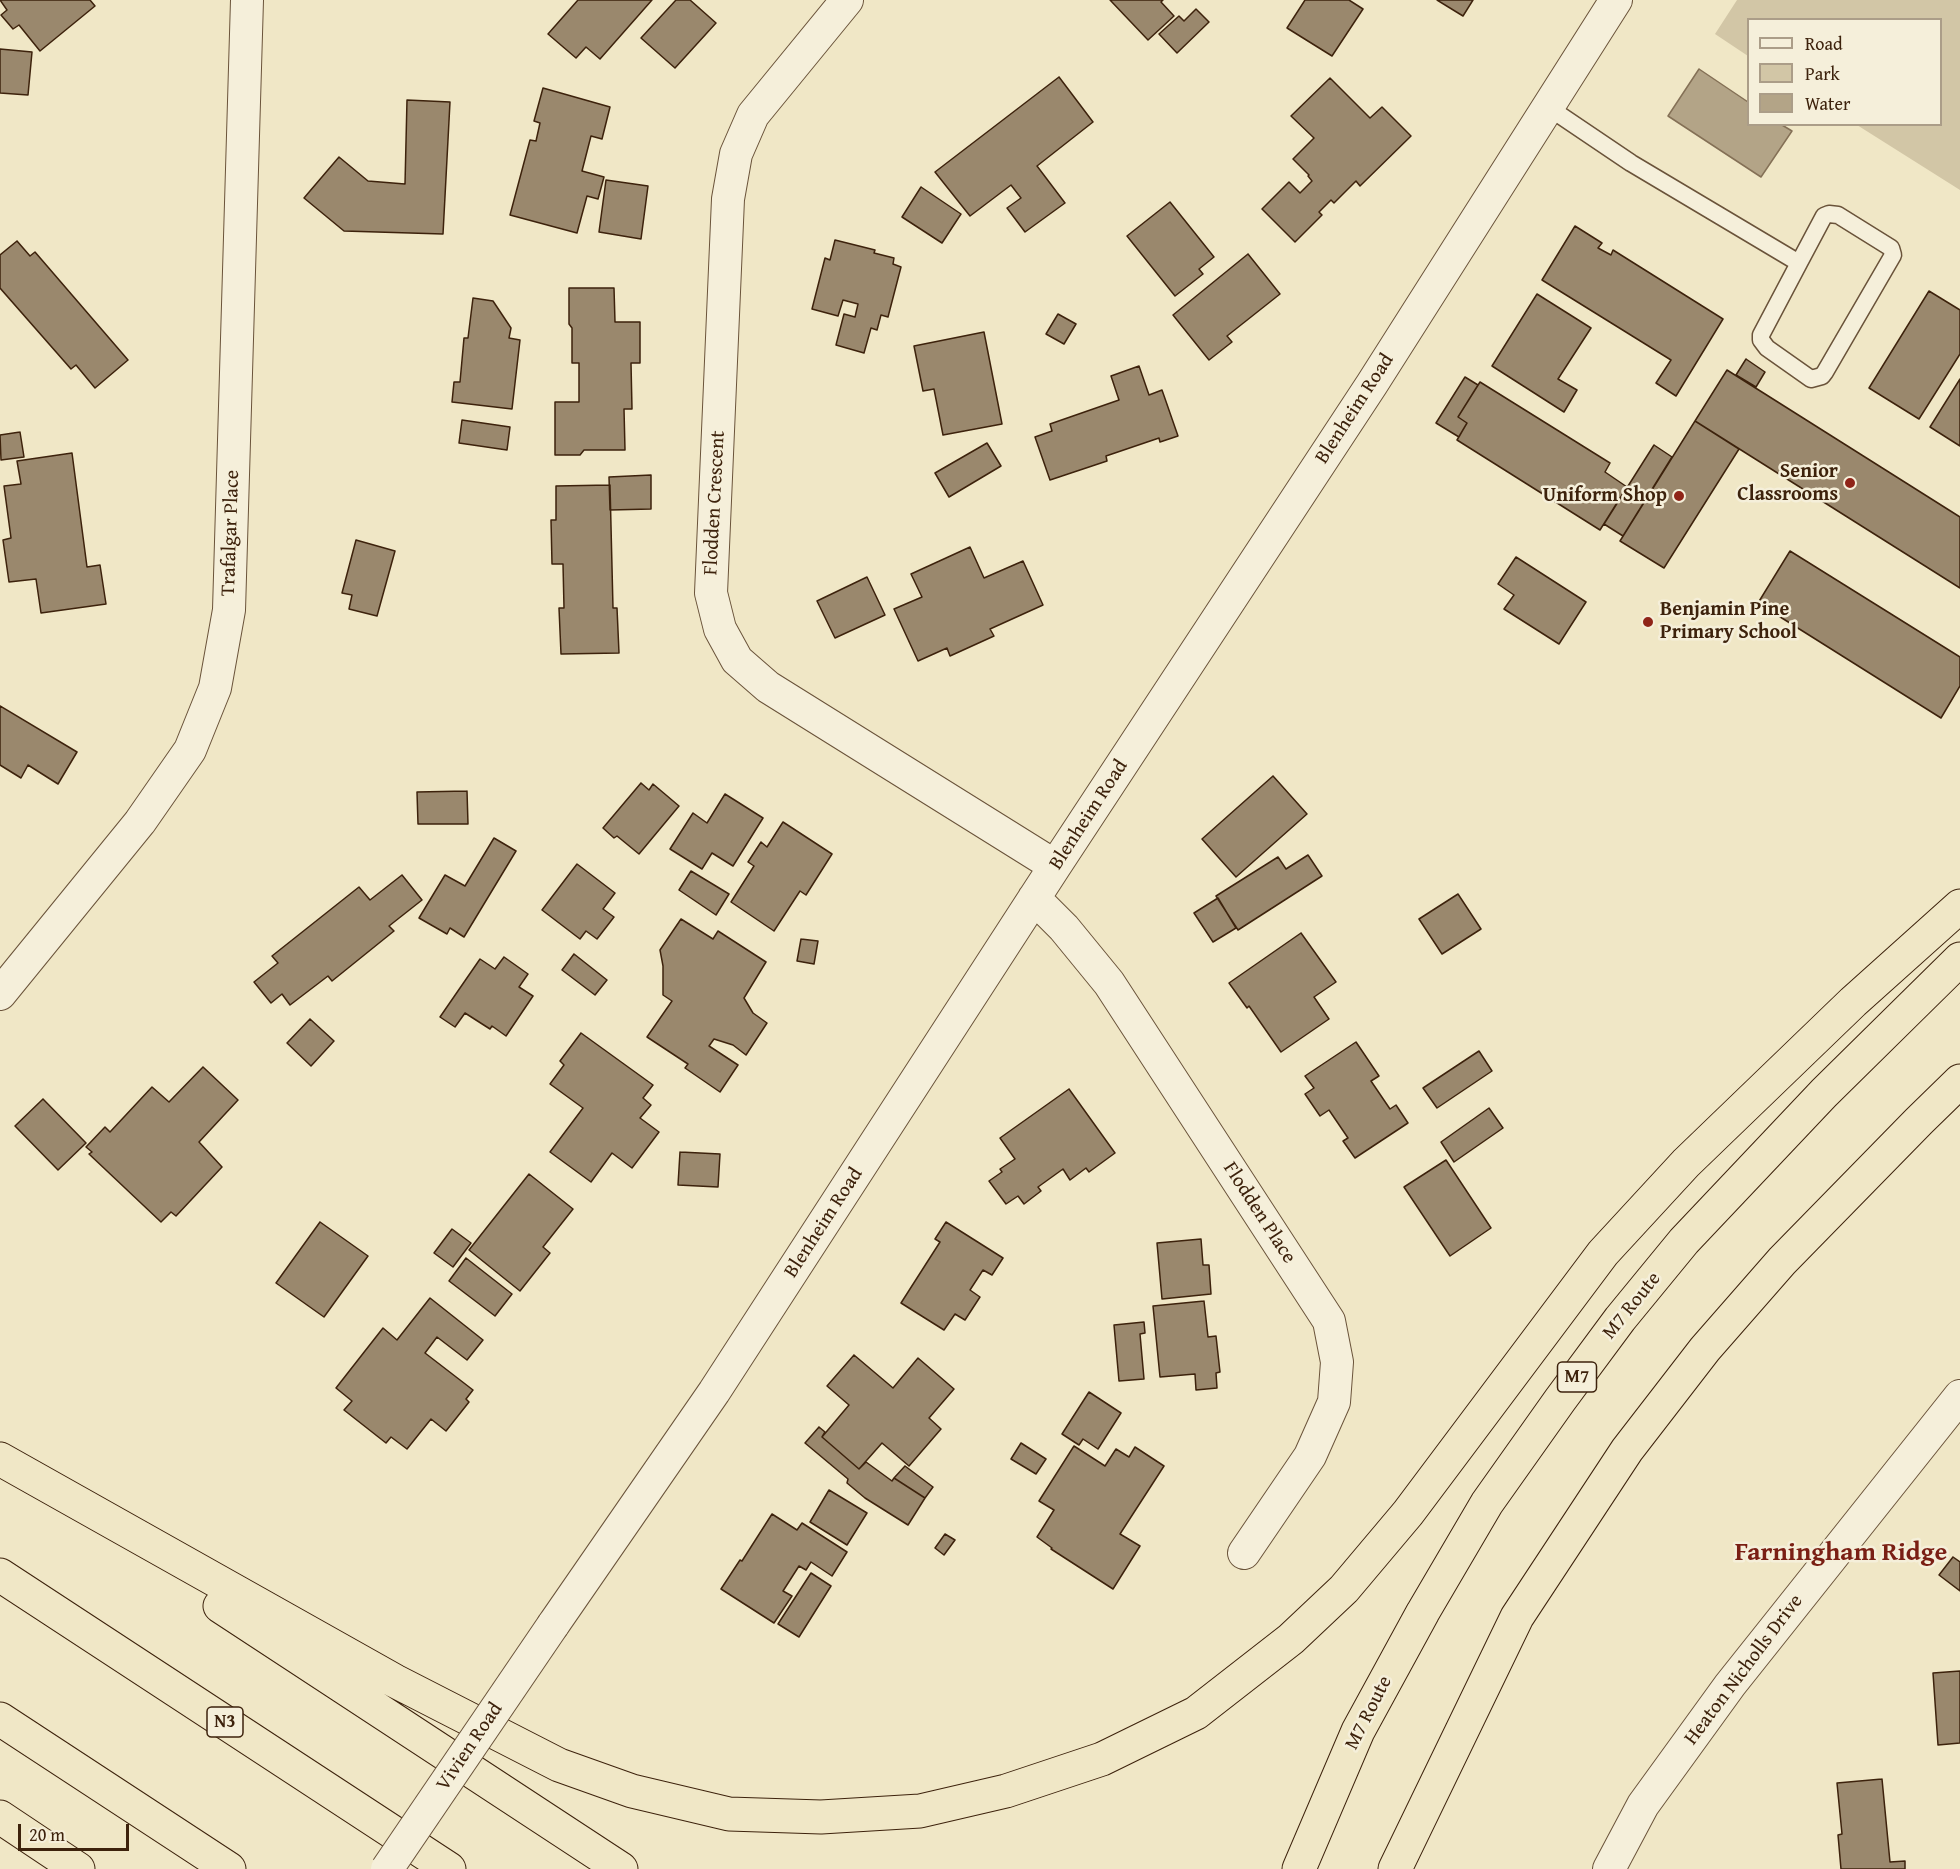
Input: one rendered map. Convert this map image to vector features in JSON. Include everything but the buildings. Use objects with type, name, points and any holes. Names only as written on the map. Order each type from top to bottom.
[{"type":"highway","points":[[0,1460],[395,1681],[560,1765],[632,1791],[729,1814],[821,1818],[920,1811],[1006,1791],[1102,1759],[1196,1713],[1291,1640],[1344,1589],[1408,1513],[1603,1254],[1625,1229],[1686,1163],[1853,1002],[1960,906]]},
{"type":"highway","name":"M7 Route","points":[[1299,1869],[1358,1731],[1423,1612],[1487,1503],[1560,1400],[1620,1319],[1684,1241],[1824,1093],[1960,959]]},
{"type":"highway","points":[[1395,1869],[1517,1617],[1627,1450],[1705,1349],[1782,1261],[1960,1081]]},
{"type":"highway","points":[[0,1460],[621,1869]]},
{"type":"highway","name":"N3","points":[[0,1575],[449,1869]]},
{"type":"highway","points":[[0,1719],[229,1869]]},
{"type":"highway","points":[[0,1817],[78,1869]]},
{"type":"street","name":"Trafalgar Place","points":[[0,994],[140,822],[190,750],[215,688],[229,610],[247,0]]},
{"type":"street","name":"Flodden Crescent","points":[[847,0],[753,115],[736,154],[728,199],[711,592],[720,629],[737,660],[768,687],[1055,866]]},
{"type":"street","name":"Blenheim Road","points":[[553,1625],[714,1392],[1034,898],[1372,384],[1616,0]]},
{"type":"street","name":"Flodden Place","points":[[1034,898],[1064,928],[1109,983],[1329,1321],[1337,1362],[1334,1402],[1310,1456],[1244,1553]]},
{"type":"street","name":"Heaton Nicholls Drive","points":[[1609,1869],[1643,1805],[1730,1685],[1960,1396]]},
{"type":"street","name":"Vivien Road","points":[[387,1869],[553,1625]]},
{"type":"lane","points":[[1548,107],[1631,163],[1799,263]]},
{"type":"lane","points":[[1829,214],[1838,215],[1887,245],[1891,248],[1893,255],[1825,372],[1816,379],[1811,379],[1767,348],[1761,340],[1761,335],[1799,263],[1824,216],[1829,214]]},
{"type":"green space","points":[[1737,0],[1960,0],[1960,190],[1859,126],[1942,126],[1942,18],[1747,18],[1747,55],[1715,34]]},
{"type":"water","points":[[1699,69],[1747,101],[1747,126],[1784,126],[1792,131],[1761,177],[1668,116]]},
{"type":"place","name":"Senior Classrooms","points":[[1850,483]]},
{"type":"place","name":"Uniform Shop","points":[[1679,496]]},
{"type":"place","name":"Benjamin Pine Primary School","points":[[1648,622]]},
{"type":"district","name":"Farningham Ridge","points":[[1841,1553]]}]
